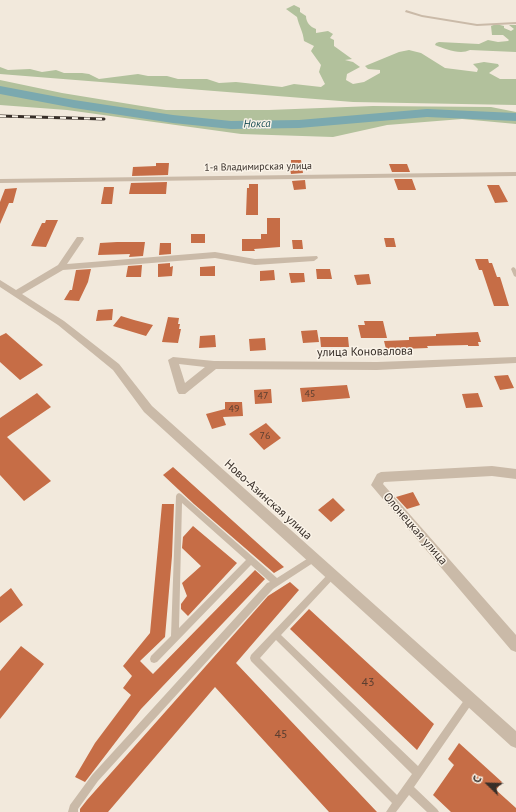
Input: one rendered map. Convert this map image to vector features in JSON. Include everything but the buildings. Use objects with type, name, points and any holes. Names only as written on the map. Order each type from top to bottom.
[{"type":"street","name":"1-я Владимирская улица","points":[[0,180],[516,174]]},
{"type":"street","points":[[17,293],[61,267],[80,239]]},
{"type":"street","points":[[61,267],[215,255],[255,262],[314,258]]},
{"type":"street","name":"Ново-Азинская улица","points":[[0,283],[61,323],[116,367],[148,408],[516,741]]},
{"type":"street","name":"улица Коновалова","points":[[214,365],[376,366],[516,360]]},
{"type":"street","name":"Олонецкая улица","points":[[516,474],[492,471],[381,477],[377,485],[516,645]]},
{"type":"lane","points":[[406,11],[422,16],[463,23],[477,24],[516,22]]},
{"type":"lane","points":[[513,269],[516,275]]},
{"type":"lane","points":[[175,638],[179,496],[276,582]]},
{"type":"lane","points":[[73,812],[73,808],[96,778],[270,586],[314,559]]},
{"type":"lane","points":[[154,659],[251,560]]},
{"type":"lane","points":[[332,575],[254,658],[398,802]]},
{"type":"lane","points":[[276,635],[418,773]]},
{"type":"lane","points":[[391,812],[470,700]]},
{"type":"lane","points":[[408,788],[434,812]]},
{"type":"green space","points":[[294,5],[300,8],[300,12],[306,16],[309,24],[316,29],[316,33],[328,31],[333,34],[330,38],[334,40],[334,46],[352,59],[345,60],[353,62],[360,67],[347,74],[346,80],[353,84],[364,82],[380,73],[380,70],[368,69],[365,66],[399,52],[409,50],[421,53],[445,68],[477,72],[478,69],[473,64],[484,62],[498,64],[499,66],[489,73],[500,79],[516,79],[516,105],[353,102],[0,74],[0,67],[8,70],[30,69],[42,72],[56,70],[64,73],[82,73],[89,74],[99,79],[138,74],[148,76],[167,76],[178,79],[207,79],[219,83],[236,82],[282,87],[294,84],[321,87],[325,84],[319,72],[321,65],[311,51],[314,46],[304,41],[297,17],[286,9]]},
{"type":"green space","points":[[496,24],[504,26],[504,28],[511,31],[514,29],[509,25],[516,25],[516,52],[470,50],[457,52],[435,45],[439,42],[479,44],[488,40],[498,42],[508,41],[509,40],[503,35],[492,35],[491,26]]},
{"type":"green space","points":[[0,80],[62,93],[166,110],[269,110],[373,106],[491,107],[516,112],[516,124],[462,119],[387,125],[333,137],[241,134],[67,110],[0,105]]},
{"type":"waterway","name":"Нокса","points":[[0,90],[74,104],[173,119],[231,125],[299,124],[427,113],[516,117]]},
{"type":"railway","points":[[0,116],[104,119]]}]
